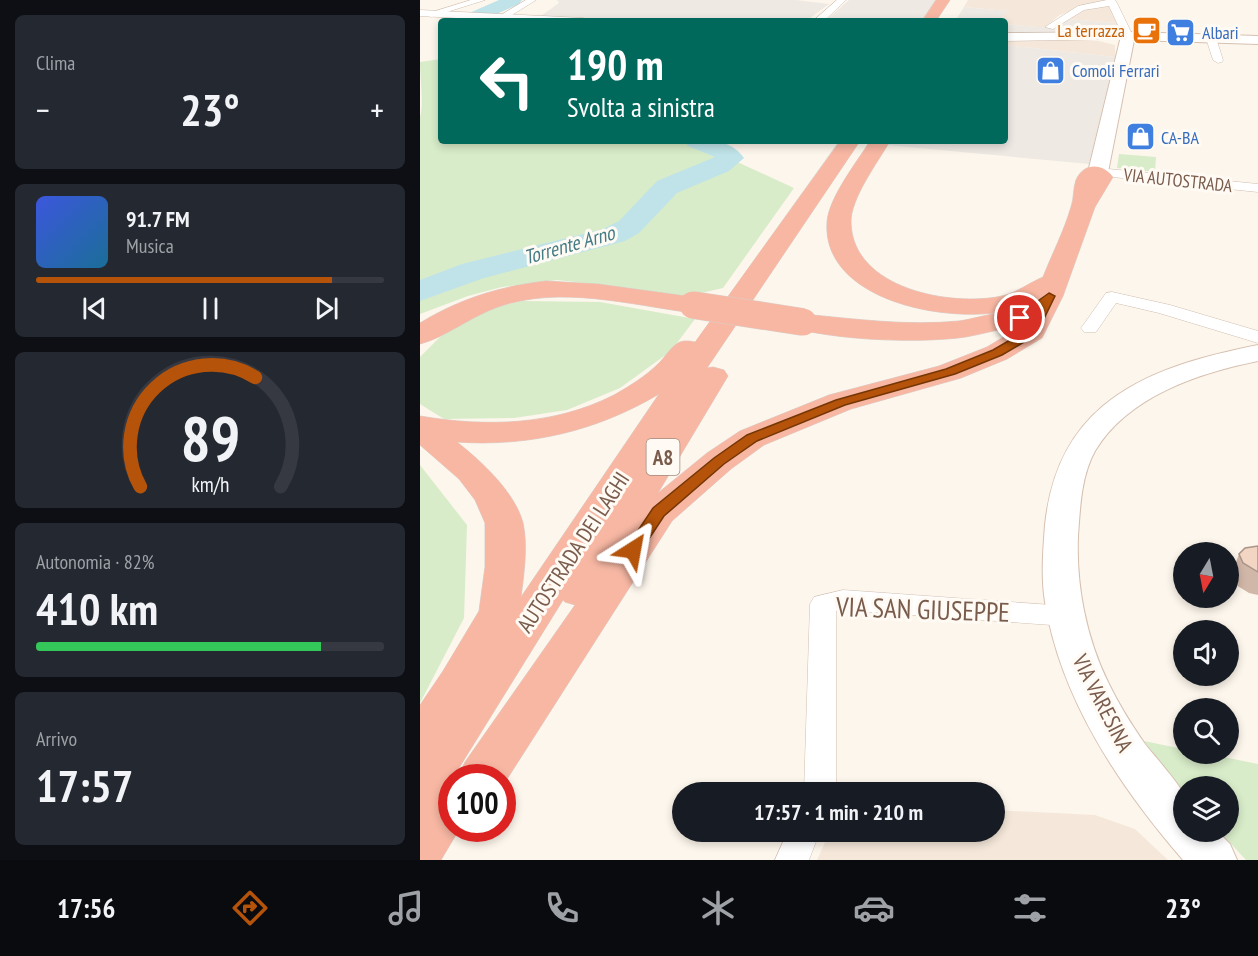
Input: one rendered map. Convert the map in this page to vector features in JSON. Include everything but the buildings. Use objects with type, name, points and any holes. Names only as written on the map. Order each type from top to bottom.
[{"type":"highway","points":[[931,18],[943,0]]},
{"type":"highway","points":[[946,18],[956,0]]},
{"type":"highway","name":"AUTOSTRADA DEI LAGHI","points":[[420,787],[688,374],[848,144]]},
{"type":"highway","name":"AUTOSTRADA DEI LAGHI","points":[[472,764],[713,376],[868,144]]},
{"type":"highway","points":[[878,144],[841,210],[838,224],[844,250],[863,275],[898,294],[919,301],[946,305],[978,306],[1008,303],[1052,289]]},
{"type":"highway","points":[[491,764],[659,512],[702,475],[752,438],[791,421],[840,402],[950,372],[997,353],[1032,332],[1052,289],[1083,207],[1101,182],[1102,177],[1098,172]]},
{"type":"highway","points":[[420,427],[449,433],[483,434],[545,428],[575,422],[612,407],[650,387],[695,341],[772,240],[824,179]]},
{"type":"highway","points":[[420,335],[443,320],[477,304],[535,291],[565,289],[803,322],[922,333],[958,332],[1020,318],[1028,314],[1052,289]]},
{"type":"highway","points":[[420,427],[471,471],[491,496],[504,523],[505,567],[499,612],[459,684],[420,742]]},
{"type":"highway","points":[[420,847],[438,819]]},
{"type":"highway","points":[[426,860],[438,842]]},
{"type":"main road","points":[[1098,172],[1127,41],[1211,38],[1258,40]]},
{"type":"main road","name":"VIA VARESINA","points":[[1173,814],[1142,776],[1110,727],[1083,670],[1066,616],[1058,571],[1061,530],[1073,469],[1089,439],[1099,426],[1123,405],[1152,388],[1215,362],[1258,353]]},
{"type":"main road","points":[[1197,842],[1213,860]]},
{"type":"street","points":[[426,15],[481,0]]},
{"type":"street","points":[[496,17],[532,0]]},
{"type":"street","points":[[821,18],[842,0]]},
{"type":"street","points":[[1008,37],[1048,32],[1127,41],[1112,2],[1081,8],[1048,32]]},
{"type":"street","points":[[426,15],[518,18]]},
{"type":"street","points":[[1211,38],[1218,60]]},
{"type":"street","name":"VIA AUTOSTRADA","points":[[1098,172],[1258,188]]},
{"type":"street","points":[[1090,328],[1113,297],[1164,309],[1258,338]]},
{"type":"street","name":"VIA SAN GIUSEPPE","points":[[820,782],[823,604],[843,600],[1066,616]]},
{"type":"street","points":[[792,860],[799,842]]},
{"type":"shaded area","points":[[557,0],[796,0],[829,4],[810,18],[538,18],[559,3]]},
{"type":"shaded area","points":[[849,0],[935,0],[923,18],[828,18]]},
{"type":"shaded area","points":[[968,0],[1107,0],[1082,6],[1058,16],[1045,28],[1008,24],[1008,18],[1002,18],[1008,11],[964,7]]},
{"type":"shaded area","points":[[1109,5],[1118,23],[1067,19],[1079,11]]},
{"type":"shaded area","points":[[964,7],[1008,11],[1002,18],[957,18]]},
{"type":"shaded area","points":[[1067,19],[1118,23],[1122,34],[1022,32],[1008,34],[1008,24],[1050,28]]},
{"type":"shaded area","points":[[1008,39],[1099,41],[1115,45],[1115,57],[1008,45]]},
{"type":"shaded area","points":[[1008,45],[1115,57],[1089,164],[886,145],[1008,144]]},
{"type":"shaded area","points":[[1005,810],[1095,815],[1135,829],[1168,860],[817,860],[825,842],[1005,842]]},
{"type":"green space","points":[[438,59],[438,144],[694,144],[794,188],[723,288],[684,297],[557,280],[502,287],[468,296],[420,314],[420,117],[422,99],[420,62]]},
{"type":"green space","points":[[1119,154],[1156,157],[1155,172],[1117,168]]},
{"type":"green space","points":[[522,301],[600,302],[695,319],[671,351],[620,388],[567,410],[514,418],[444,419],[420,404],[420,357],[441,336],[484,310]]},
{"type":"green space","points":[[420,465],[467,525],[464,618],[420,703]]},
{"type":"green space","points":[[1144,741],[1173,747],[1173,764],[1239,764],[1239,760],[1258,764],[1258,860],[1246,860],[1229,842],[1239,842],[1239,776],[1173,776],[1173,779]]},
{"type":"waterway","name":"Torrente Arno","points":[[473,18],[513,0]]},
{"type":"waterway","name":"Torrente Arno","points":[[420,291],[473,271],[614,235],[629,227],[667,187],[720,165],[731,158],[721,149],[706,144]]},
{"type":"place","name":"La terrazza","points":[[1146,30]]},
{"type":"place","name":"Albari","points":[[1181,32]]},
{"type":"place","name":"Comoli Ferrari","points":[[1051,70]]},
{"type":"place","name":"CA-BA","points":[[1140,137]]},
{"type":"route","points":[[633,550],[659,512],[719,461],[752,438],[840,402],[950,372],[997,353],[1032,332],[1049,296],[1020,318]]}]
